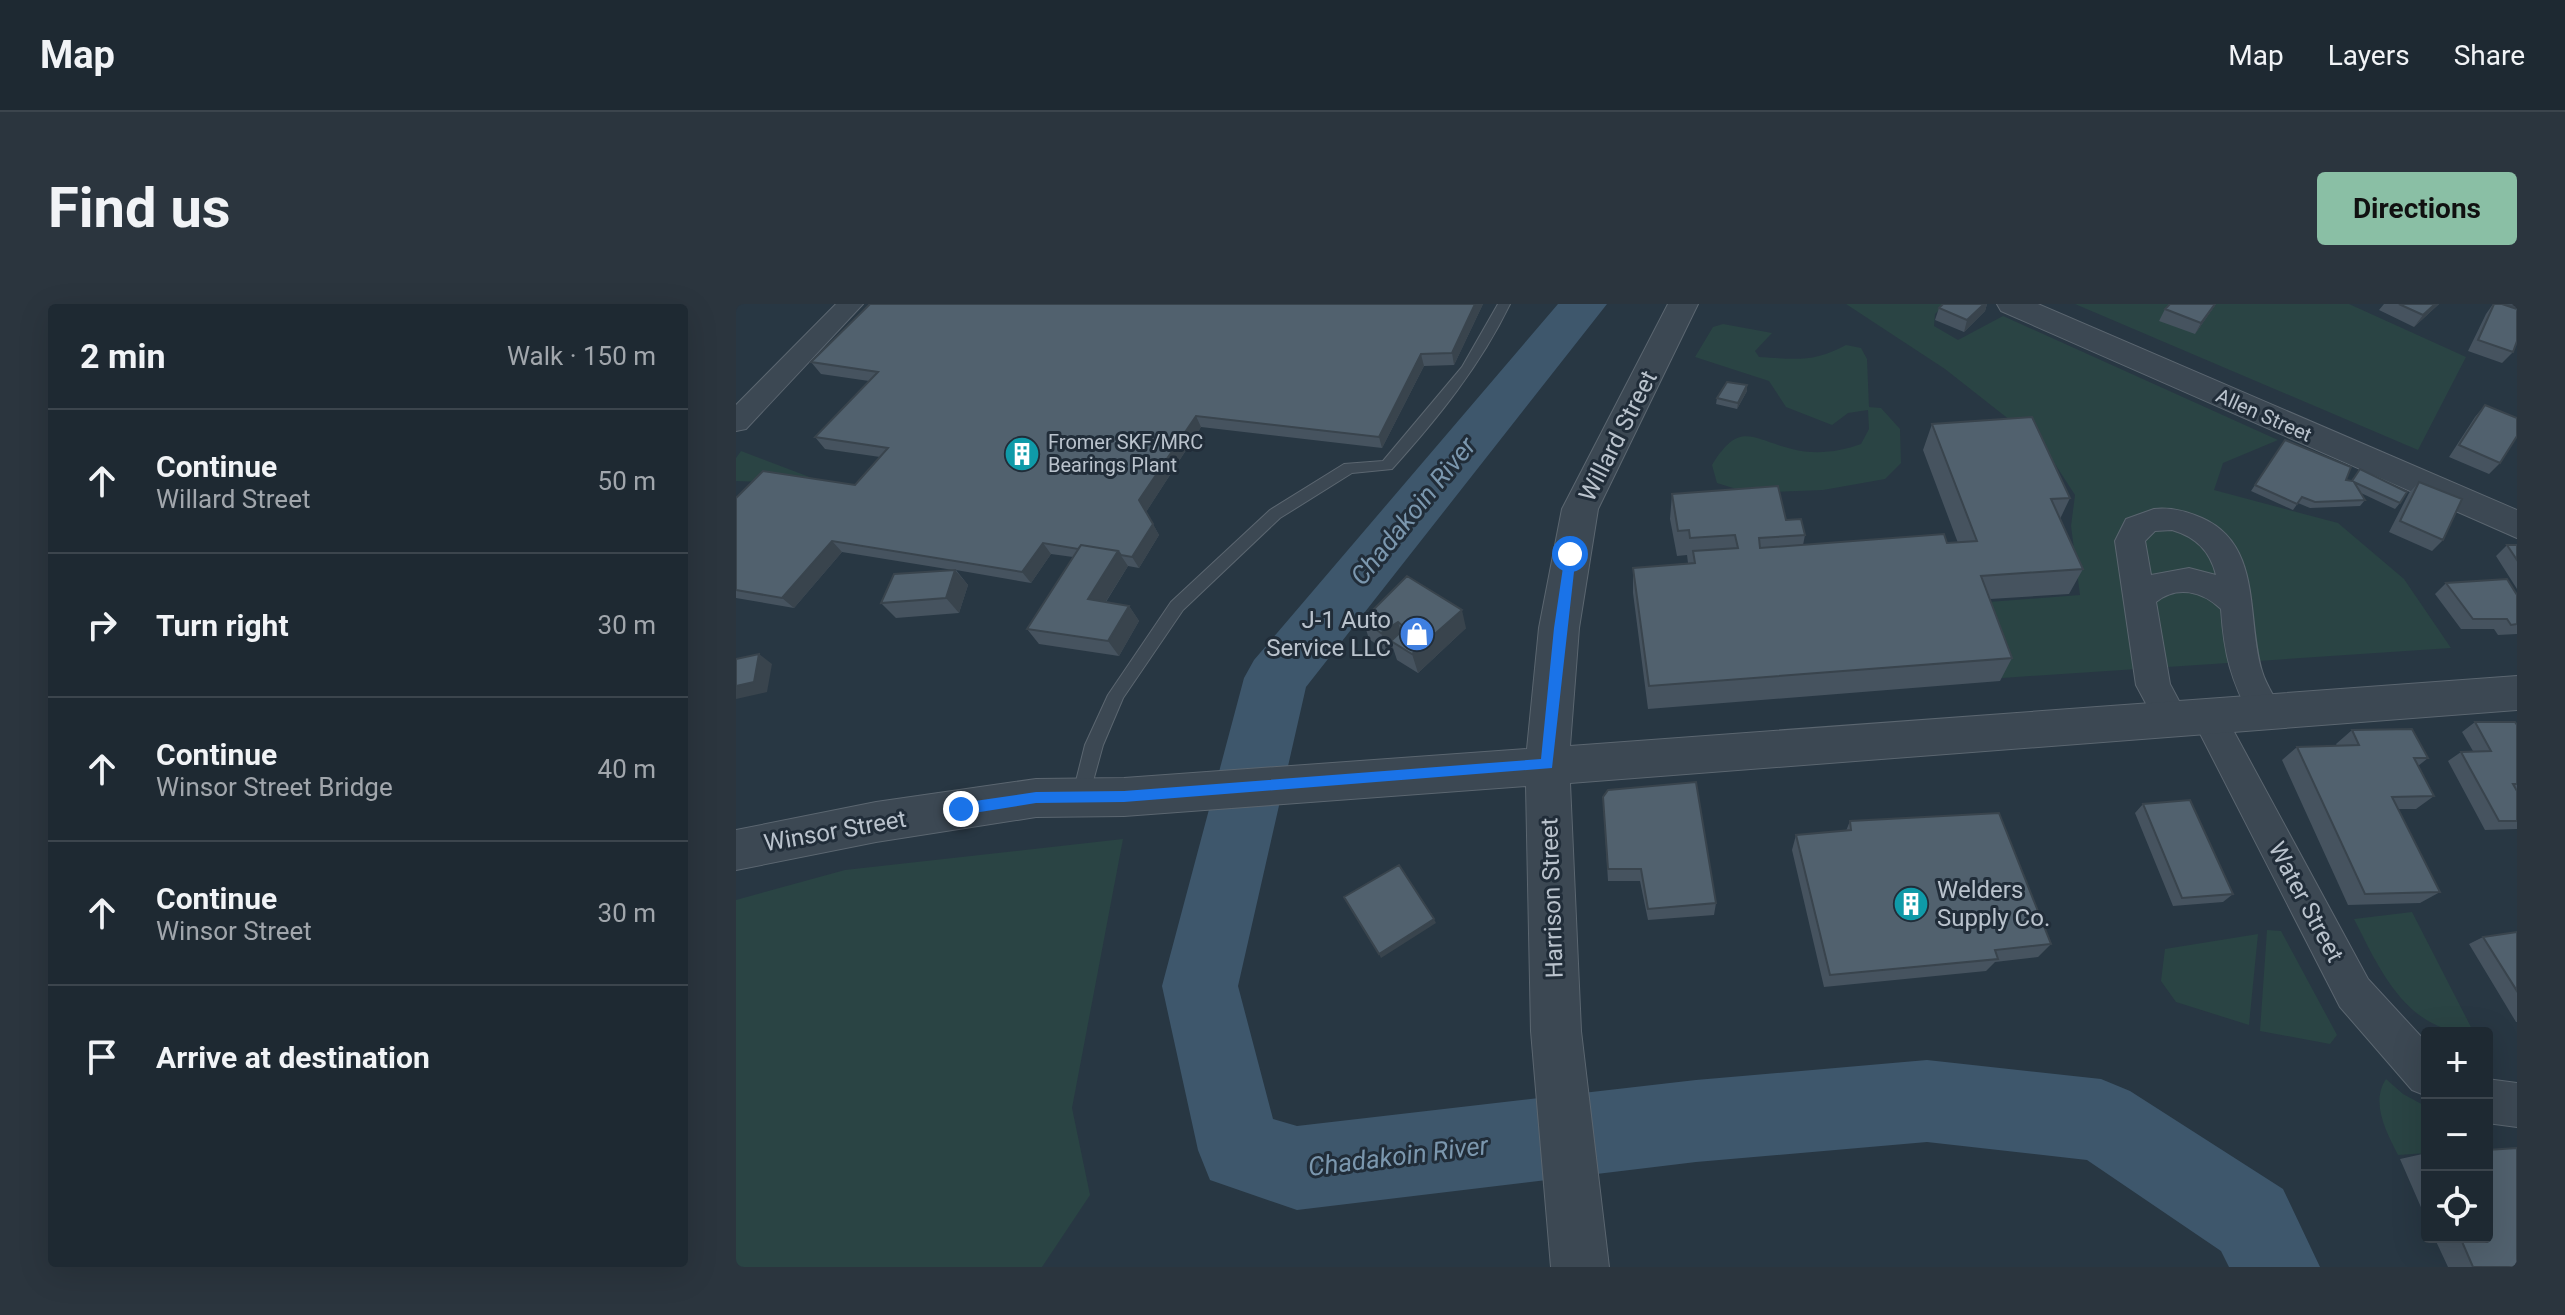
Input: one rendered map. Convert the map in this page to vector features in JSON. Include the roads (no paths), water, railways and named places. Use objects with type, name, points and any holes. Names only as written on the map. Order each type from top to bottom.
[{"type":"street","points":[[737,418],[850,304]]},
{"type":"street","name":"Willard Street","points":[[1547,764],[1559,628],[1580,509],[1683,304]]},
{"type":"street","name":"Allen Street","points":[[2012,304],[2517,525]]},
{"type":"street","name":"Water Street","points":[[2236,605],[2230,562],[2223,547],[2204,528],[2175,519],[2146,521],[2132,532],[2131,553],[2153,685],[2189,715],[2354,993],[2421,1068]]},
{"type":"street","points":[[2140,597],[2160,581],[2189,580],[2220,590],[2236,605],[2245,672],[2264,710]]},
{"type":"street","name":"Winsor Street","points":[[736,850],[776,839],[1036,798],[1103,797],[1376,779],[2189,715],[2517,693]]},
{"type":"street","name":"Harrison Street","points":[[1547,764],[1556,1031],[1580,1267]]},
{"type":"street","points":[[2493,1102],[2517,1105]]},
{"type":"lane","points":[[1103,797],[1094,745],[1116,695],[1177,606],[1275,514],[1349,468],[1387,466],[1450,395],[1482,352],[1504,304]]},
{"type":"waterway","name":"Chadakoin River","points":[[1583,304],[1276,678],[1200,986],[1240,1150],[1297,1168],[1696,1121],[1927,1101],[2101,1120],[2252,1220],[2276,1267]]},
{"type":"place","name":"Fromer SKF/MRC Bearings Plant","points":[[1022,454]]},
{"type":"place","name":"J-1 Auto Service LLC","points":[[1417,634]]},
{"type":"place","name":"Welders Supply Co.","points":[[1911,904]]}]
